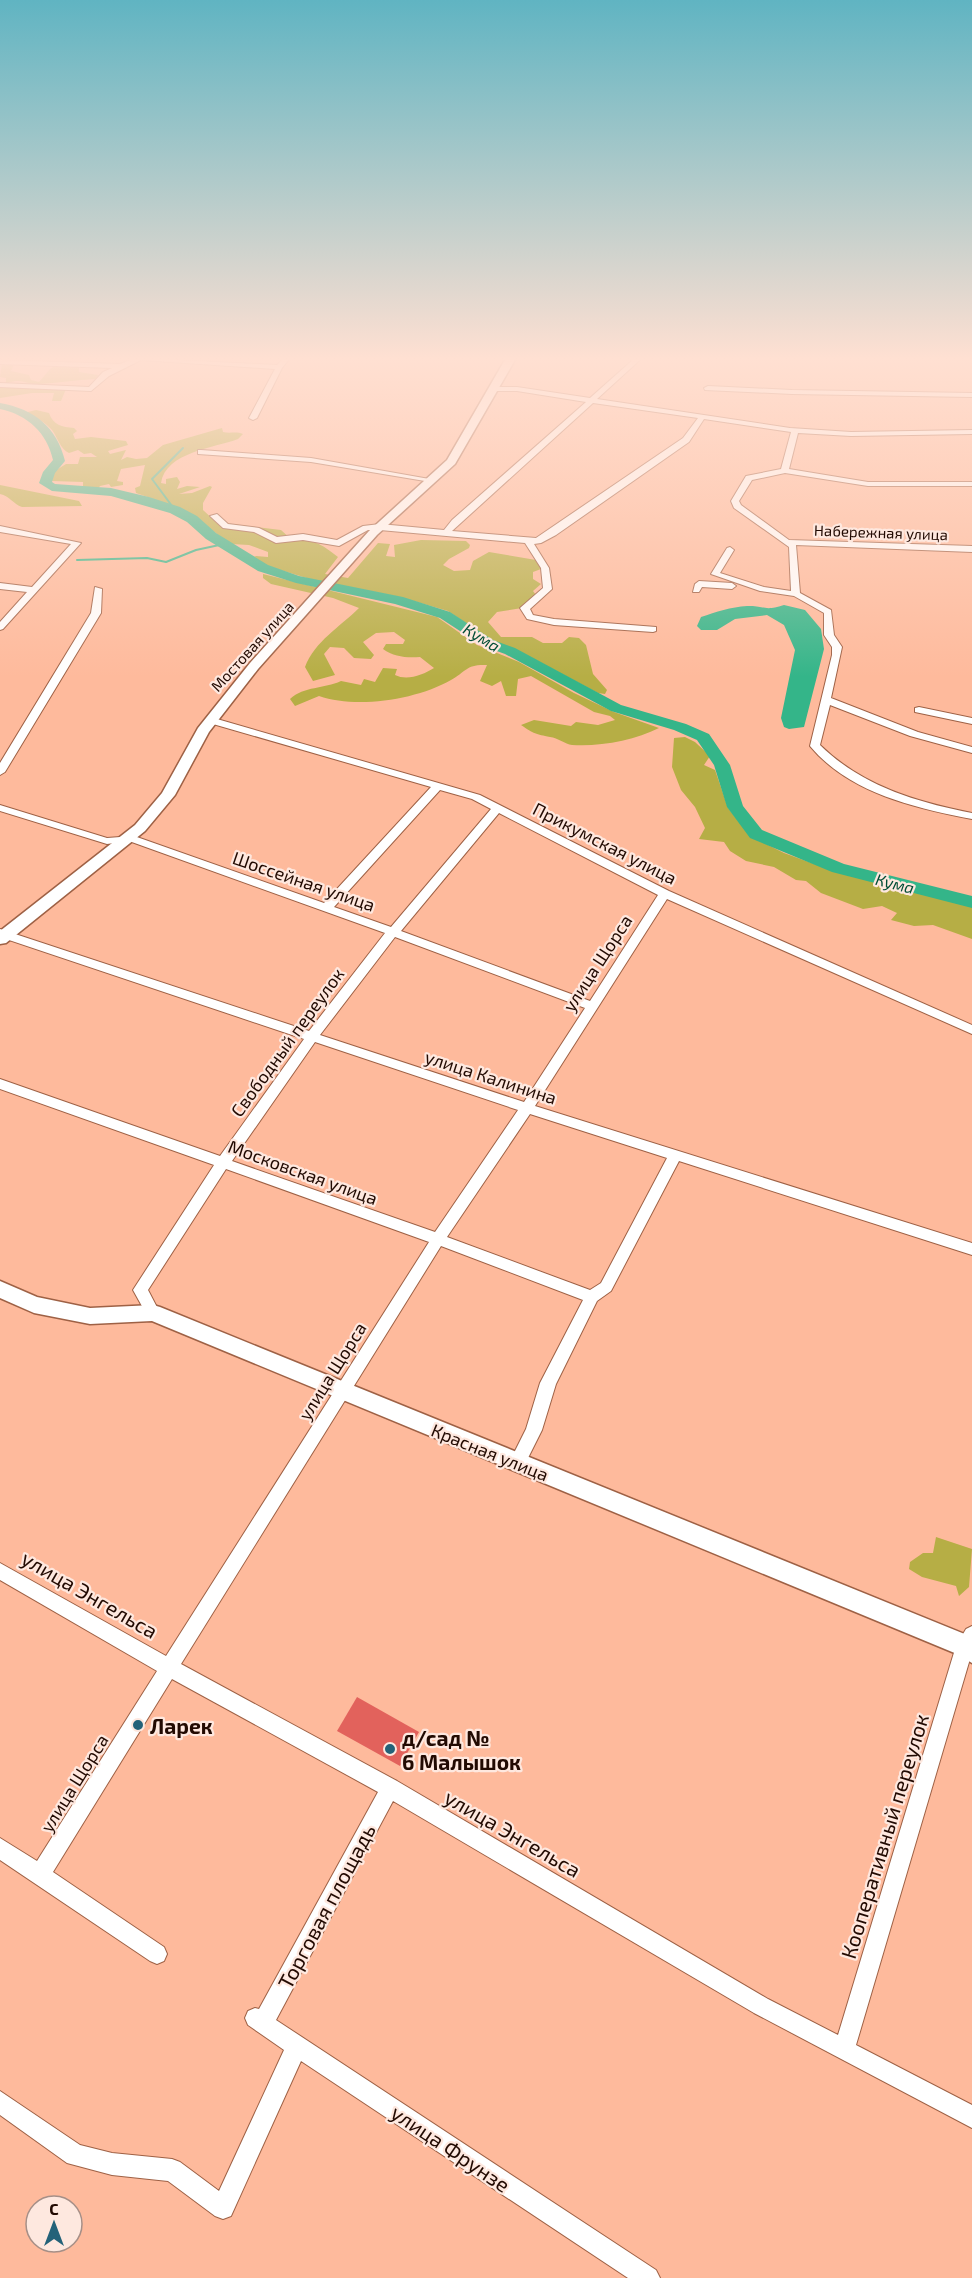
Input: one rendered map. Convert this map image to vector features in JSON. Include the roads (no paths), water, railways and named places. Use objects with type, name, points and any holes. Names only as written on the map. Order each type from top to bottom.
[{"type":"main road","name":"Мостовая улица","points":[[2,936],[130,838],[168,795],[210,720],[254,666],[376,530],[448,464]]},
{"type":"main road","name":"Красная улица","points":[[0,1289],[34,1305],[90,1317],[153,1312],[517,1463],[970,1644]]},
{"type":"street","points":[[337,464],[431,480]]},
{"type":"street","points":[[446,533],[455,522],[519,464]]},
{"type":"street","points":[[214,516],[226,526],[256,530],[276,540],[303,537],[339,543],[366,528],[538,541],[651,464]]},
{"type":"street","points":[[785,471],[787,464]]},
{"type":"street","points":[[796,594],[794,546],[737,506],[735,501],[748,478],[785,471],[868,484],[972,484]]},
{"type":"street","points":[[0,529],[77,543],[0,627]]},
{"type":"street","points":[[528,541],[545,568],[548,589],[525,608],[530,617],[554,622],[653,629]]},
{"type":"street","name":"Набережная улица","points":[[788,542],[972,549]]},
{"type":"street","points":[[730,550],[715,574],[780,593],[796,594],[829,615],[829,636],[837,647],[837,655],[815,746],[827,760],[852,777],[914,802],[972,816]]},
{"type":"street","points":[[696,590],[699,584],[722,584],[758,594],[780,593]]},
{"type":"street","points":[[0,586],[33,590]]},
{"type":"street","points":[[0,772],[96,613],[98,589]]},
{"type":"street","points":[[827,700],[914,734],[972,750]]},
{"type":"street","points":[[919,710],[972,721]]},
{"type":"street","name":"Прикумская улица","points":[[210,720],[476,797],[665,894],[972,1030]]},
{"type":"street","points":[[325,909],[438,786]]},
{"type":"street","name":"Шоссейная улица","points":[[0,808],[107,841],[130,838],[592,1006]]},
{"type":"street","name":"Свободный переулок","points":[[153,1312],[140,1290],[222,1162],[312,1037],[393,932],[497,808]]},
{"type":"street","name":"улица Щорса","points":[[40,1874],[438,1239],[527,1108],[665,894]]},
{"type":"street","name":"улица Калинина","points":[[2,936],[527,1108],[972,1249]]},
{"type":"street","name":"Московская улица","points":[[0,1084],[438,1239],[592,1297]]},
{"type":"street","points":[[517,1463],[534,1430],[548,1383],[592,1297],[606,1287],[675,1155]]},
{"type":"street","name":"улица Энгельса","points":[[0,1571],[168,1667],[390,1788],[761,2006],[972,2117]]},
{"type":"street","name":"Кооперативный переулок","points":[[844,2051],[970,1644]]},
{"type":"street","name":"Торговая площадь","points":[[259,2020],[390,1788]]},
{"type":"street","points":[[0,1848],[157,1954]]},
{"type":"street","name":"улица Фрунзе","points":[[259,2020],[648,2278]]},
{"type":"street","points":[[0,2102],[75,2155],[112,2164],[172,2170],[223,2208],[297,2045]]},
{"type":"waterway","name":"Кума","points":[[56,464],[49,472],[45,483],[52,487],[111,492],[175,510],[192,519],[211,536],[263,568],[296,579],[398,600],[445,615],[488,643],[510,651],[616,708],[680,727],[703,737],[722,765],[735,807],[756,834],[838,868],[972,902]]},
{"type":"waterway","points":[[167,464],[152,479],[175,510]]},
{"type":"waterway","points":[[77,560],[147,558],[166,562],[196,550],[224,544]]},
{"type":"place","name":"Ларек","points":[[138,1725]]},
{"type":"place","name":"д/сад № 6 Малышок","points":[[390,1749]]}]
